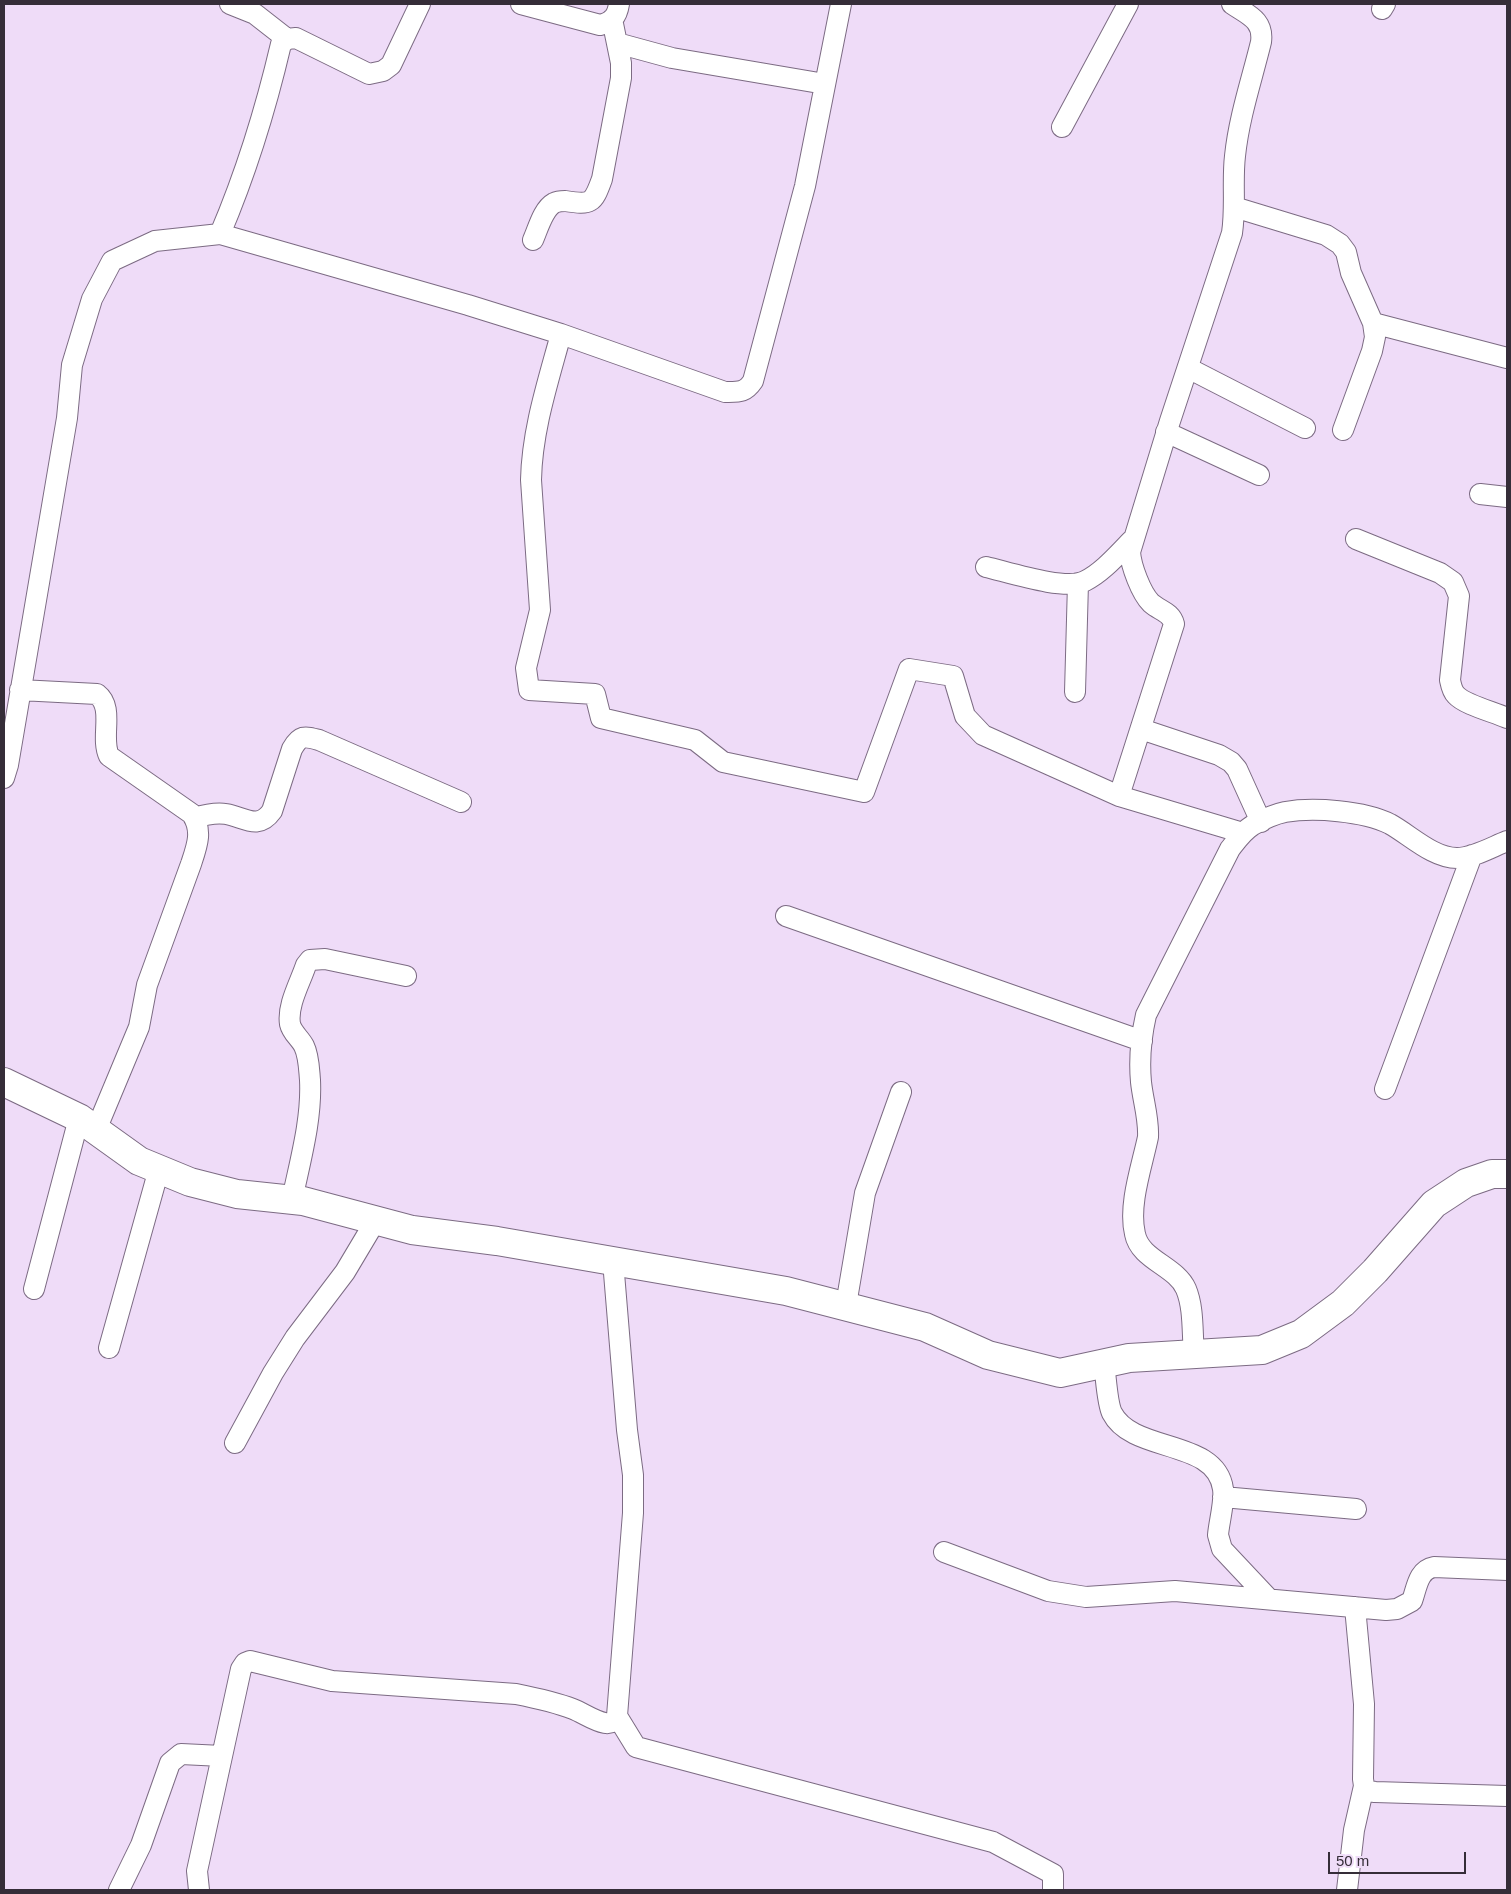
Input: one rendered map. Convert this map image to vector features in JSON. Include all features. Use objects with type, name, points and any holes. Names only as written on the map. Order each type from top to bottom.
[{"type":"street","points":[[230,4],[255,14],[287,39]]},
{"type":"street","points":[[220,234],[233,204],[271,87],[281,44],[287,39],[296,38],[369,74],[383,71],[391,65],[420,4]]},
{"type":"street","points":[[521,4],[600,25],[609,22],[615,12]]},
{"type":"street","points":[[4,778],[8,765],[67,418],[72,365],[92,298],[112,261],[155,241],[220,234],[468,305],[561,334],[725,392],[739,392],[748,388],[753,380],[805,186],[841,4]]},
{"type":"street","points":[[1062,127],[1128,4]]},
{"type":"street","points":[[1120,796],[1174,624],[1168,613],[1145,596],[1130,561],[1132,540],[1232,233],[1234,158],[1262,34],[1260,25],[1253,18],[1232,4]]},
{"type":"street","points":[[533,240],[548,207],[560,201],[583,204],[592,201],[602,179],[621,78],[615,12]]},
{"type":"street","points":[[617,43],[672,58],[825,84]]},
{"type":"street","points":[[1234,207],[1326,235],[1340,244],[1346,252],[1351,273],[1373,323],[1375,337],[1343,430]]},
{"type":"street","points":[[1373,323],[1507,358]]},
{"type":"street","points":[[561,334],[537,422],[531,459],[530,480],[540,610],[526,668],[529,690],[596,694],[601,718],[695,740],[723,762],[864,792],[910,669],[952,676],[965,716],[983,735],[1120,796],[1243,832]]},
{"type":"street","points":[[1188,368],[1305,428]]},
{"type":"street","points":[[1166,432],[1259,476]]},
{"type":"street","points":[[1480,494],[1507,496]]},
{"type":"street","points":[[1356,539],[1440,573],[1453,582],[1459,596],[1450,680],[1452,689],[1455,695],[1468,702],[1507,718]]},
{"type":"street","points":[[986,567],[1055,583],[1084,582],[1102,569],[1132,540]]},
{"type":"street","points":[[1075,692],[1078,583]]},
{"type":"street","points":[[20,690],[97,694],[106,708],[107,750],[109,756],[194,818],[200,831],[197,846],[147,984],[139,1027],[88,1124],[34,1289]]},
{"type":"street","points":[[1141,729],[1219,755],[1231,762],[1237,769],[1261,822]]},
{"type":"street","points":[[194,818],[207,814],[226,814],[255,822],[268,817],[272,811],[292,749],[297,740],[303,737],[319,740],[461,802]]},
{"type":"street","points":[[1194,1353],[1190,1305],[1186,1288],[1139,1245],[1135,1235],[1132,1213],[1149,1124],[1141,1082],[1142,1041],[1146,1016],[1230,849],[1243,832],[1261,822],[1284,812],[1306,810],[1374,817],[1440,854],[1457,858],[1472,855],[1507,841]]},
{"type":"street","points":[[1385,1089],[1472,855]]},
{"type":"street","points":[[786,916],[1142,1041]]},
{"type":"street","points":[[292,1200],[305,1142],[310,1082],[308,1059],[304,1046],[292,1030],[290,1010],[306,965],[310,960],[325,959],[406,976]]},
{"type":"street","points":[[4,1082],[88,1124],[139,1161],[190,1182],[237,1194],[303,1201],[412,1230],[497,1241],[786,1291],[925,1327],[988,1355],[1060,1372],[1129,1358],[1262,1350],[1301,1334],[1343,1303],[1375,1271],[1434,1204],[1466,1183],[1492,1174],[1507,1174]]},
{"type":"street","points":[[846,1305],[866,1193],[901,1092]]},
{"type":"street","points":[[109,1348],[159,1169]]},
{"type":"street","points":[[235,1443],[295,1338],[345,1272],[376,1220]]},
{"type":"street","points":[[613,1261],[627,1430],[633,1475],[632,1532],[617,1716],[636,1748],[993,1842],[1053,1874],[1053,1890]]},
{"type":"street","points":[[1104,1364],[1112,1412],[1121,1424],[1138,1435],[1196,1456],[1214,1468],[1224,1490],[1218,1535],[1222,1549],[1269,1599]]},
{"type":"street","points":[[1223,1497],[1356,1509]]},
{"type":"street","points":[[944,1552],[1048,1591],[1086,1597],[1175,1591],[1386,1610],[1405,1606],[1412,1601],[1421,1574],[1427,1568],[1507,1570]]},
{"type":"street","points":[[1347,1890],[1354,1830],[1364,1786],[1364,1704],[1355,1607]]},
{"type":"street","points":[[199,1890],[196,1871],[241,1669],[244,1663],[250,1661],[332,1681],[516,1694],[546,1700],[605,1723],[611,1723],[617,1716]]},
{"type":"street","points":[[119,1890],[141,1845],[170,1763],[180,1754],[222,1756]]},
{"type":"street","points":[[1364,1786],[1368,1791],[1375,1792],[1507,1796]]}]
